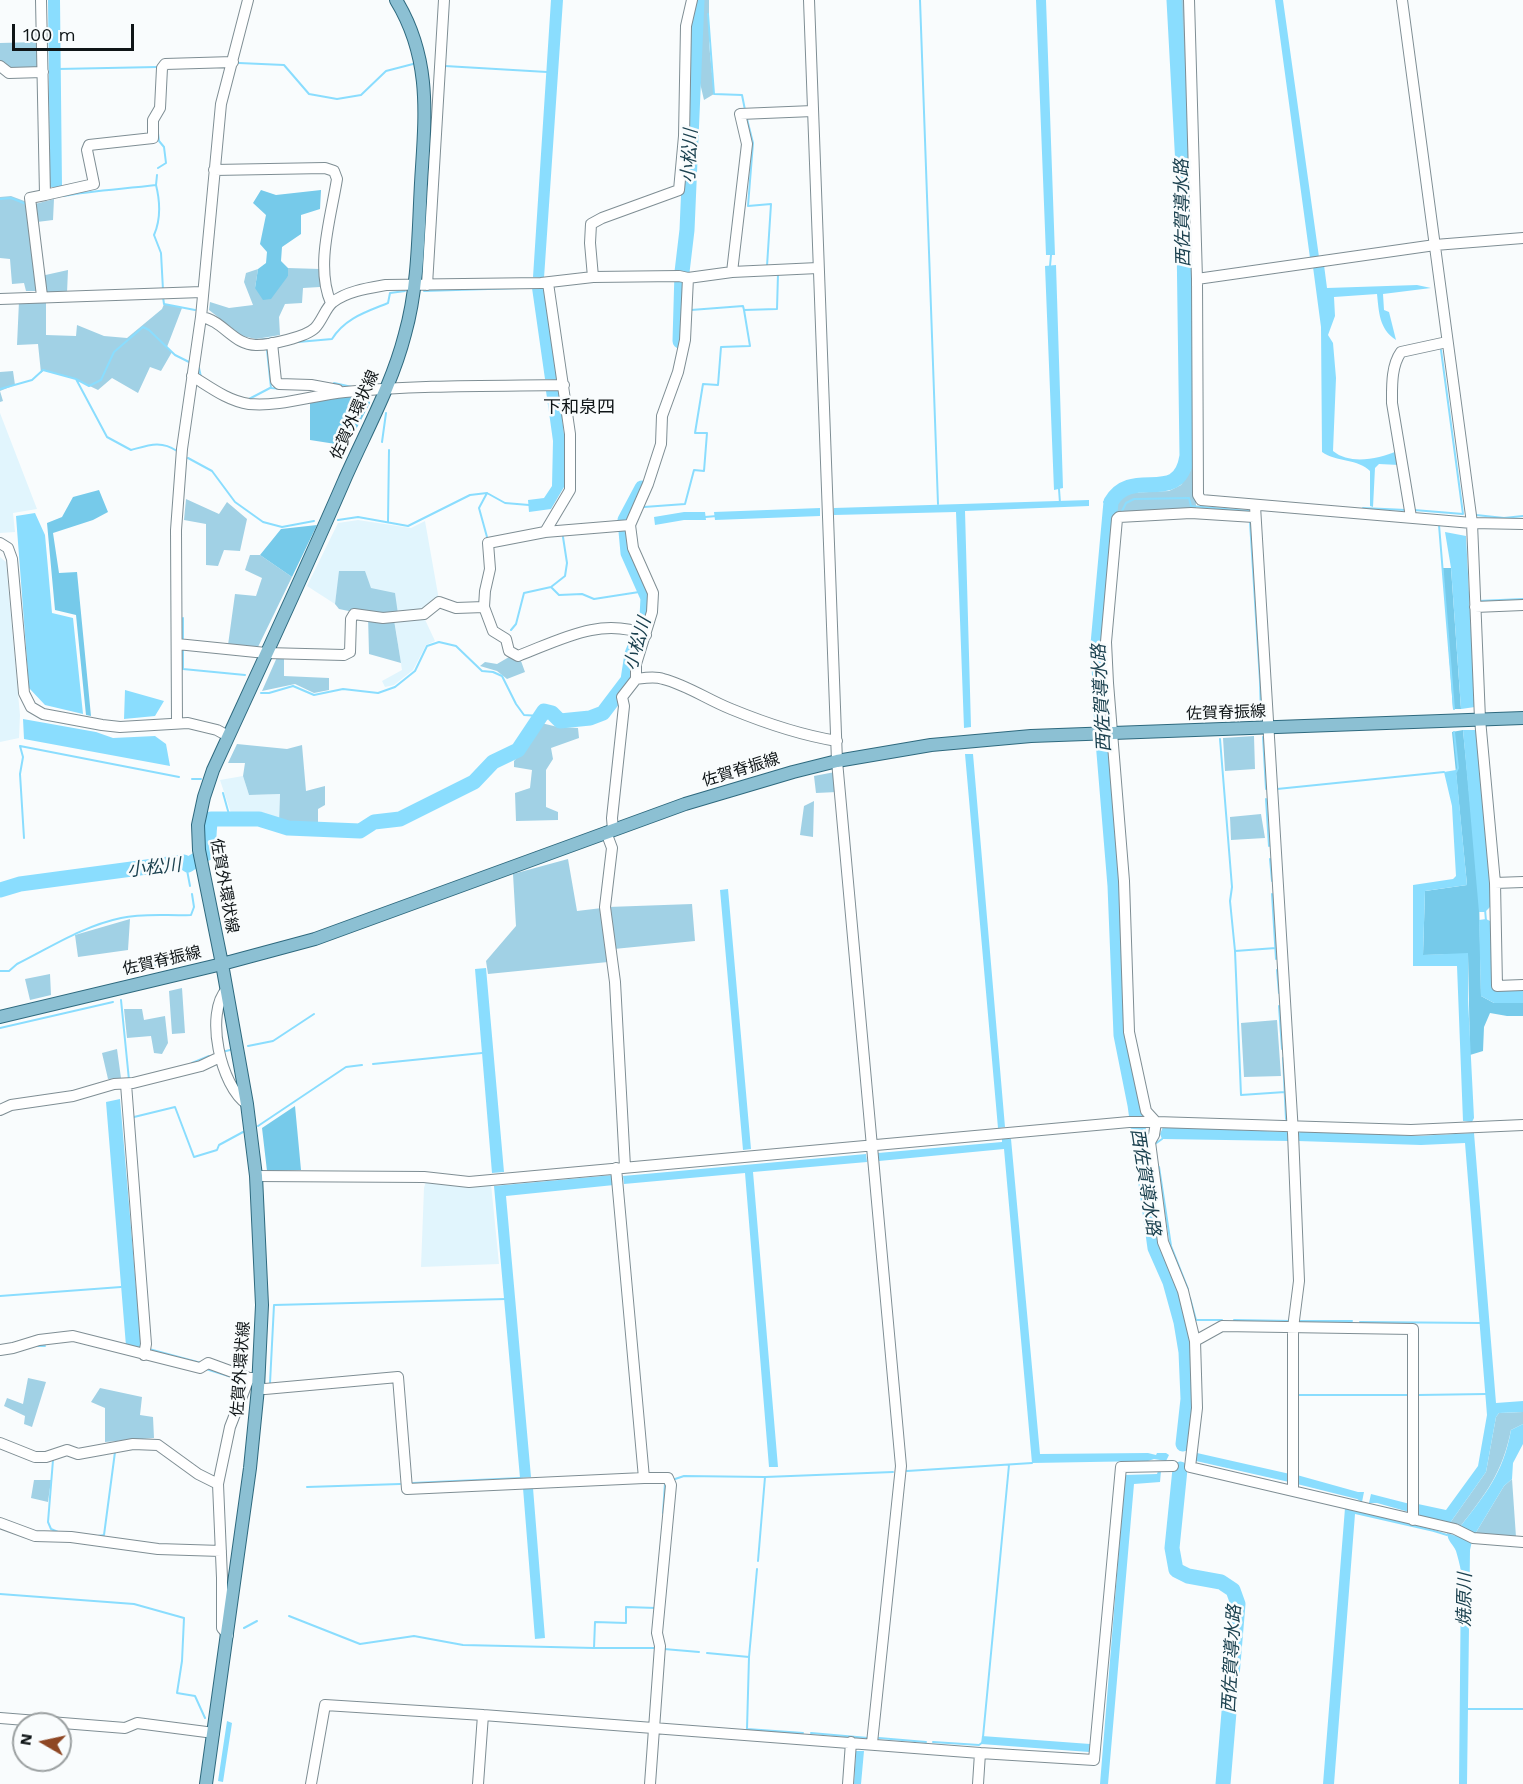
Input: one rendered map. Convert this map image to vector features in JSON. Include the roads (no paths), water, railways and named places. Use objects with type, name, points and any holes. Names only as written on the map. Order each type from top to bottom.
[{"type":"main road","name":"佐賀外環状線","points":[[206,1784],[250,1468],[262,1305],[256,1176],[247,1104],[199,850],[198,825],[213,770],[385,389],[420,285],[424,86],[416,39],[396,0]]},
{"type":"main road","name":"佐賀脊振線","points":[[0,1017],[222,964],[315,939],[734,788],[837,760],[958,742],[1091,734],[1523,718]]},
{"type":"street","points":[[41,0],[45,195]]},
{"type":"street","points":[[177,723],[176,530],[182,449],[201,317],[221,104],[248,0]]},
{"type":"street","points":[[420,285],[444,0]]},
{"type":"street","points":[[593,277],[591,224],[680,190],[684,136],[686,26],[692,0]]},
{"type":"street","points":[[809,0],[837,760],[901,1466],[872,1743]]},
{"type":"street","points":[[1190,0],[1197,279],[1198,495],[1201,500],[1252,513]]},
{"type":"street","points":[[1402,0],[1472,523],[1480,719],[1494,878],[1497,986],[1523,985]]},
{"type":"street","points":[[42,296],[30,198],[94,184],[87,150],[89,145],[153,138],[153,120],[160,108],[162,68],[165,64],[232,62]]},
{"type":"street","points":[[0,66],[9,73],[43,72]]},
{"type":"street","points":[[732,272],[747,144],[740,114],[813,111]]},
{"type":"street","points":[[214,170],[325,168],[334,171],[337,179],[323,270],[326,291],[331,303]]},
{"type":"street","points":[[1197,279],[1435,245],[1523,238]]},
{"type":"street","points":[[201,317],[209,318],[248,345],[258,346],[306,334],[315,329],[331,303],[363,289],[386,285],[541,283],[593,277],[683,277],[818,268]]},
{"type":"street","points":[[644,1478],[619,1174],[615,982],[605,907],[612,848],[610,831],[624,706],[622,697],[636,679],[636,664],[652,612],[653,593],[633,548],[630,525],[648,484],[661,444],[662,416],[678,372],[685,340],[683,277]]},
{"type":"street","points":[[541,283],[556,385],[570,434],[570,490],[545,532]]},
{"type":"street","points":[[0,299],[202,292]]},
{"type":"street","points":[[1411,517],[1392,403],[1395,366],[1401,352],[1447,342]]},
{"type":"street","points":[[272,343],[276,381],[279,384],[311,385],[343,392]]},
{"type":"street","points":[[192,376],[224,396],[249,404],[277,403],[343,392],[385,389],[556,385]]},
{"type":"street","points":[[1523,524],[1472,523],[1411,517],[1252,513],[1191,513],[1119,517],[1106,642],[1124,881],[1129,1032],[1146,1111],[1155,1135],[1150,1142],[1163,1242],[1183,1291],[1195,1341],[1197,1408],[1190,1467],[1293,1483],[1413,1512],[1469,1537],[1523,1542]]},
{"type":"street","points":[[1252,513],[1293,1133],[1299,1281],[1293,1328],[1293,1483]]},
{"type":"street","points":[[630,525],[545,532],[488,543],[490,569],[484,591],[484,607],[492,631],[507,639],[509,651],[518,656],[591,629],[611,627],[633,630],[646,635]]},
{"type":"street","points":[[0,543],[8,548],[12,559],[24,693],[31,707],[43,714],[102,725],[120,727],[177,723],[201,725],[228,736]]},
{"type":"street","points":[[177,644],[266,653],[344,655],[350,652],[351,619],[354,614],[383,618],[424,615],[439,602],[456,608],[484,607]]},
{"type":"street","points":[[1475,602],[1523,605]]},
{"type":"street","points":[[636,679],[662,678],[766,724],[777,725],[810,737],[837,741]]},
{"type":"street","points":[[1494,878],[1523,882]]},
{"type":"street","points":[[226,989],[216,1007],[220,1057],[238,1098],[247,1104]]},
{"type":"street","points":[[0,1110],[11,1105],[73,1096],[114,1084],[126,1084],[201,1066],[220,1057]]},
{"type":"street","points":[[126,1084],[145,1350]]},
{"type":"street","points":[[256,1176],[424,1177],[469,1182],[619,1174],[873,1154],[1004,1134],[1129,1122],[1293,1133],[1523,1125]]},
{"type":"street","points":[[1195,1341],[1222,1326],[1413,1329],[1413,1512]]},
{"type":"street","points":[[0,1350],[39,1340],[73,1336],[145,1350],[204,1366],[255,1381],[265,1389],[398,1377],[407,1489],[668,1478],[671,1485],[657,1633],[660,1646],[650,1784]]},
{"type":"street","points":[[228,1635],[222,1628],[218,1484],[230,1427],[255,1381]]},
{"type":"street","points":[[0,1443],[35,1457],[48,1456],[67,1450],[76,1453],[133,1444],[158,1445],[198,1474],[218,1484]]},
{"type":"street","points":[[311,1784],[325,1705],[1094,1760],[1121,1467],[1173,1466]]},
{"type":"street","points":[[0,1523],[35,1536],[71,1537],[158,1549],[221,1551]]},
{"type":"street","points":[[478,1784],[483,1715]]},
{"type":"street","points":[[0,1718],[125,1728],[136,1723],[214,1733]]},
{"type":"street","points":[[848,1784],[851,1742]]},
{"type":"street","points":[[978,1784],[980,1752]]},
{"type":"water","points":[[48,0],[60,0],[62,187],[50,187]]},
{"type":"water","points":[[551,0],[563,0],[544,278],[533,277]]},
{"type":"water","points":[[1036,0],[1046,0],[1055,255],[1046,255]]},
{"type":"water","points":[[1275,0],[1283,0],[1319,257],[1310,258]]},
{"type":"water","points":[[1056,265],[1063,488],[1054,490],[1045,266]]},
{"type":"water","points":[[1324,265],[1327,288],[1417,285],[1431,288],[1383,294],[1384,310],[1389,312],[1396,340],[1390,336],[1383,325],[1379,314],[1377,294],[1334,297],[1335,316],[1328,335],[1333,343],[1336,378],[1333,451],[1348,458],[1364,459],[1397,451],[1399,465],[1379,464],[1375,468],[1373,507],[1370,506],[1370,471],[1360,464],[1334,458],[1322,452],[1321,327],[1313,267]]},
{"type":"water","points":[[532,288],[544,289],[557,380],[545,379]]},
{"type":"water","points":[[559,390],[565,443],[564,487],[551,509],[529,512],[528,500],[544,498],[552,486],[553,441],[546,391]]},
{"type":"water","points":[[1089,500],[1089,506],[965,511],[971,727],[964,728],[956,512],[834,515],[834,508]]},
{"type":"water","points":[[820,508],[820,516],[715,520],[714,512]]},
{"type":"water","points":[[684,512],[705,512],[706,520],[684,520],[655,525],[654,517]]},
{"type":"water","points":[[35,513],[45,535],[52,613],[73,618],[83,714],[45,705],[29,688],[16,516]]},
{"type":"water","points":[[1445,532],[1466,536],[1475,707],[1461,709],[1451,568]]},
{"type":"water","points":[[125,690],[164,701],[155,716],[124,719]]},
{"type":"water","points":[[23,719],[96,732],[113,738],[155,736],[166,744],[170,766],[24,739]]},
{"type":"water","points":[[1463,730],[1476,730],[1490,887],[1490,907],[1485,912],[1479,912]]},
{"type":"water","points":[[965,754],[973,754],[1005,1127],[998,1128]]},
{"type":"water","points":[[1456,770],[1467,885],[1425,891],[1423,955],[1468,953],[1474,1118],[1472,1122],[1463,1121],[1457,966],[1413,966],[1413,885],[1453,879],[1456,876],[1452,806],[1444,772]]},
{"type":"water","points":[[728,889],[751,1149],[743,1150],[720,890]]},
{"type":"water","points":[[1479,920],[1490,921],[1493,987],[1523,988],[1523,1003],[1494,1003],[1481,996]]},
{"type":"water","points":[[486,968],[504,1172],[492,1173],[475,969]]},
{"type":"water","points":[[120,1099],[141,1345],[138,1349],[126,1346],[106,1102]]},
{"type":"water","points":[[1163,1127],[1288,1132],[1289,1141],[1162,1139],[1160,1134]]},
{"type":"water","points":[[1306,1130],[1416,1136],[1474,1133],[1496,1403],[1523,1401],[1523,1412],[1499,1413],[1496,1417],[1486,1472],[1450,1523],[1418,1515],[1418,1504],[1446,1510],[1478,1466],[1487,1415],[1465,1143],[1421,1145],[1298,1141],[1298,1133]]},
{"type":"water","points":[[1002,1139],[1011,1139],[1040,1454],[1148,1453],[1156,1455],[1166,1453],[1169,1455],[1166,1461],[1154,1459],[1148,1461],[1032,1463],[1004,1149],[879,1161],[878,1153],[1002,1142]]},
{"type":"water","points":[[866,1154],[867,1162],[753,1172],[778,1467],[769,1467],[745,1173],[624,1184],[623,1176]]},
{"type":"water","points":[[613,1175],[614,1185],[506,1196],[531,1477],[520,1478],[494,1186]]},
{"type":"water","points":[[1523,1424],[1523,1444],[1513,1463],[1512,1479],[1504,1486],[1475,1534],[1460,1527],[1498,1471],[1511,1430]]},
{"type":"water","points":[[1197,1453],[1290,1474],[1289,1482],[1196,1461]]},
{"type":"water","points":[[1161,1471],[1160,1482],[1134,1484],[1108,1784],[1100,1784],[1125,1475],[1157,1474]]},
{"type":"water","points":[[1297,1475],[1364,1492],[1362,1502],[1297,1484]]},
{"type":"water","points":[[523,1488],[533,1488],[545,1638],[535,1639]]},
{"type":"water","points":[[1371,1494],[1410,1504],[1409,1512],[1369,1503]]},
{"type":"water","points":[[1345,1508],[1435,1530],[1434,1532],[1355,1514],[1334,1784],[1323,1784]]},
{"type":"water","name":"焼原川","points":[[1447,1533],[1472,1541],[1470,1550],[1467,1784],[1459,1784],[1461,1572],[1456,1551]]},
{"type":"water","points":[[227,1721],[232,1723],[223,1782],[218,1781]]},
{"type":"water","points":[[982,1736],[1090,1744],[1089,1752],[981,1744]]},
{"type":"water","points":[[856,1751],[864,1751],[861,1784],[854,1784]]},
{"type":"waterway","name":"小松川","points":[[680,341],[697,0]]},
{"type":"waterway","points":[[920,0],[938,504]]},
{"type":"waterway","name":"西佐賀導水路","points":[[1174,0],[1183,166],[1187,456],[1182,471],[1175,480],[1165,484],[1131,487],[1120,492],[1111,502],[1098,644],[1102,729],[1115,886],[1121,1035],[1135,1105],[1155,1248],[1170,1282],[1181,1322],[1186,1352],[1188,1399],[1183,1444]]},
{"type":"waterway","points":[[708,14],[714,94],[742,95],[745,110]]},
{"type":"waterway","points":[[239,63],[284,65],[309,94],[337,99],[361,95],[386,71],[413,64]]},
{"type":"waterway","points":[[445,66],[547,72]]},
{"type":"waterway","points":[[58,69],[157,67]]},
{"type":"waterway","points":[[747,119],[753,143],[748,206],[771,204],[767,266]]},
{"type":"waterway","points":[[158,133],[159,141],[164,147],[166,163],[158,168]]},
{"type":"waterway","points":[[63,196],[156,185],[157,175]]},
{"type":"waterway","points":[[156,185],[159,210],[154,235],[161,253],[163,290]]},
{"type":"waterway","points":[[0,199],[11,198],[26,204]]},
{"type":"waterway","points":[[1050,266],[1051,255]]},
{"type":"waterway","points":[[644,507],[685,504],[694,470],[704,471],[707,433],[695,433],[703,384],[718,385],[721,347],[750,346],[744,310],[777,309],[778,274]]},
{"type":"waterway","points":[[424,291],[520,288]]},
{"type":"waterway","points":[[298,342],[332,339],[350,321],[388,303],[390,293],[405,291]]},
{"type":"waterway","points":[[163,297],[164,304],[195,310]]},
{"type":"waterway","points":[[691,310],[743,306],[744,310]]},
{"type":"waterway","points":[[76,379],[89,386],[101,380],[114,352],[143,327],[175,355],[189,362]]},
{"type":"waterway","points":[[259,340],[280,337]]},
{"type":"waterway","points":[[267,350],[271,388],[284,389]]},
{"type":"waterway","points":[[1414,510],[1463,514],[1441,350]]},
{"type":"waterway","points":[[199,368],[201,377]]},
{"type":"waterway","points":[[0,389],[32,380],[43,370],[76,379],[107,437],[131,450],[149,445],[160,445],[177,451]]},
{"type":"waterway","points":[[334,383],[352,387]]},
{"type":"waterway","points":[[249,399],[270,388]]},
{"type":"waterway","points":[[382,442],[386,413]]},
{"type":"waterway","points":[[388,522],[389,450]]},
{"type":"waterway","points":[[188,458],[212,471],[235,502],[263,522],[282,527],[314,521]]},
{"type":"waterway","name":"小松川","points":[[0,890],[20,884],[184,862],[188,865],[207,853],[211,819],[259,819],[288,828],[360,831],[374,822],[400,819],[474,782],[493,762],[518,750],[544,711],[552,713],[560,721],[590,718],[603,713],[628,680],[632,654],[647,617],[648,598],[628,553],[625,520],[642,488]]},
{"type":"waterway","points":[[1059,489],[1060,503]]},
{"type":"waterway","points":[[338,520],[358,517],[408,526],[470,495],[487,493],[505,503],[529,505]]},
{"type":"waterway","points":[[487,493],[479,508],[487,537]]},
{"type":"waterway","points":[[1122,511],[1126,503],[1134,499],[1189,498],[1191,506],[1249,511],[1249,513]]},
{"type":"waterway","name":"西佐賀導水路","points":[[1104,502],[1111,502]]},
{"type":"waterway","points":[[1363,508],[1406,510]]},
{"type":"waterway","points":[[1476,515],[1504,518],[1523,516]]},
{"type":"waterway","points":[[705,517],[717,516]]},
{"type":"waterway","points":[[1250,522],[1261,716]]},
{"type":"waterway","points":[[1439,525],[1454,709]]},
{"type":"waterway","points":[[551,587],[565,576],[567,563],[563,537]]},
{"type":"waterway","points":[[511,630],[516,624],[524,593],[551,587],[559,595],[582,594],[594,599],[645,589]]},
{"type":"waterway","points":[[1478,601],[1523,599]]},
{"type":"waterway","points":[[183,618],[183,641]]},
{"type":"waterway","points":[[261,693],[293,686],[314,695],[343,689],[378,693],[395,687],[415,671],[427,646],[439,642],[456,646],[482,671],[502,676],[524,715],[540,716]]},
{"type":"waterway","points":[[183,647],[183,669],[245,675]]},
{"type":"waterway","points":[[1454,732],[1458,768],[1456,772]]},
{"type":"waterway","points":[[1263,737],[1266,789]]},
{"type":"waterway","points":[[1220,739],[1232,887],[1230,901],[1235,951],[1241,1095],[1285,1092]]},
{"type":"waterway","points":[[24,838],[20,774],[23,757],[20,746],[179,777]]},
{"type":"waterway","points":[[1277,789],[1444,772]]},
{"type":"waterway","points":[[192,779],[201,779]]},
{"type":"waterway","points":[[223,793],[230,818]]},
{"type":"waterway","points":[[1266,799],[1269,846]]},
{"type":"waterway","points":[[1270,859],[1272,881]]},
{"type":"waterway","points":[[188,865],[190,886]]},
{"type":"waterway","points":[[0,971],[9,971],[17,964],[68,938],[107,922],[138,916],[191,915],[194,907],[192,894]]},
{"type":"waterway","points":[[1272,894],[1276,959]]},
{"type":"waterway","points":[[1485,909],[1486,921]]},
{"type":"waterway","points":[[1235,951],[1276,948]]},
{"type":"waterway","points":[[1277,970],[1279,993]]},
{"type":"waterway","points":[[121,1000],[129,1080]]},
{"type":"waterway","points":[[0,1028],[113,1002]]},
{"type":"waterway","points":[[1279,1006],[1282,1049]]},
{"type":"waterway","points":[[248,1046],[273,1041],[314,1014]]},
{"type":"waterway","points":[[222,1052],[230,1050]]},
{"type":"waterway","points":[[373,1064],[482,1053]]},
{"type":"waterway","points":[[192,1063],[209,1056]]},
{"type":"waterway","points":[[1283,1058],[1286,1119]]},
{"type":"waterway","points":[[258,1126],[346,1067],[362,1065]]},
{"type":"waterway","points":[[134,1117],[175,1107],[194,1157],[217,1150],[219,1145],[243,1132]]},
{"type":"waterway","points":[[1155,1144],[1162,1139]]},
{"type":"waterway","points":[[1159,1167],[1171,1246],[1188,1289]]},
{"type":"waterway","points":[[0,1296],[121,1287]]},
{"type":"waterway","points":[[1190,1298],[1196,1320],[1222,1320]]},
{"type":"waterway","points":[[270,1383],[274,1305],[506,1299]]},
{"type":"waterway","points":[[1234,1320],[1291,1321]]},
{"type":"waterway","points":[[1300,1321],[1352,1321]]},
{"type":"waterway","points":[[1360,1322],[1480,1323]]},
{"type":"waterway","points":[[38,1346],[45,1346]]},
{"type":"waterway","points":[[149,1349],[201,1363]]},
{"type":"waterway","points":[[206,1369],[238,1379]]},
{"type":"waterway","points":[[1418,1395],[1486,1394]]},
{"type":"waterway","points":[[1299,1395],[1408,1395]]},
{"type":"waterway","points":[[98,1536],[104,1535],[115,1452]]},
{"type":"waterway","points":[[53,1460],[48,1522],[51,1529],[58,1532]]},
{"type":"waterway","points":[[907,1471],[1032,1463]]},
{"type":"waterway","points":[[983,1737],[1009,1465]]},
{"type":"waterway","name":"西佐賀導水路","points":[[1180,1469],[1172,1548],[1176,1570],[1188,1576],[1221,1582],[1233,1590],[1238,1604],[1223,1784]]},
{"type":"waterway","points":[[675,1479],[684,1476],[765,1477],[893,1472]]},
{"type":"waterway","points":[[758,1561],[765,1477]]},
{"type":"waterway","points":[[413,1483],[520,1478]]},
{"type":"waterway","points":[[663,1513],[665,1483]]},
{"type":"waterway","points":[[307,1487],[400,1484]]},
{"type":"waterway","points":[[1434,1531],[1447,1535]]},
{"type":"waterway","points":[[749,1657],[757,1569]]},
{"type":"waterway","points":[[0,1594],[134,1604],[184,1618],[182,1661],[177,1693],[195,1696],[205,1718]]},
{"type":"waterway","points":[[289,1616],[360,1644],[414,1636],[463,1645],[594,1648],[595,1622],[626,1623],[626,1607],[656,1608]]},
{"type":"waterway","points":[[244,1628],[257,1621]]},
{"type":"waterway","points":[[594,1648],[657,1648]]},
{"type":"waterway","points":[[664,1649],[699,1652]]},
{"type":"waterway","points":[[707,1653],[749,1657],[747,1729],[803,1733]]},
{"type":"waterway","points":[[1466,1709],[1523,1709]]},
{"type":"waterway","points":[[811,1733],[868,1738]]},
{"type":"waterway","points":[[879,1738],[926,1742]]},
{"type":"waterway","points":[[933,1742],[979,1745],[983,1742]]},
{"type":"district","name":"下和泉四","points":[[579,408]]}]
